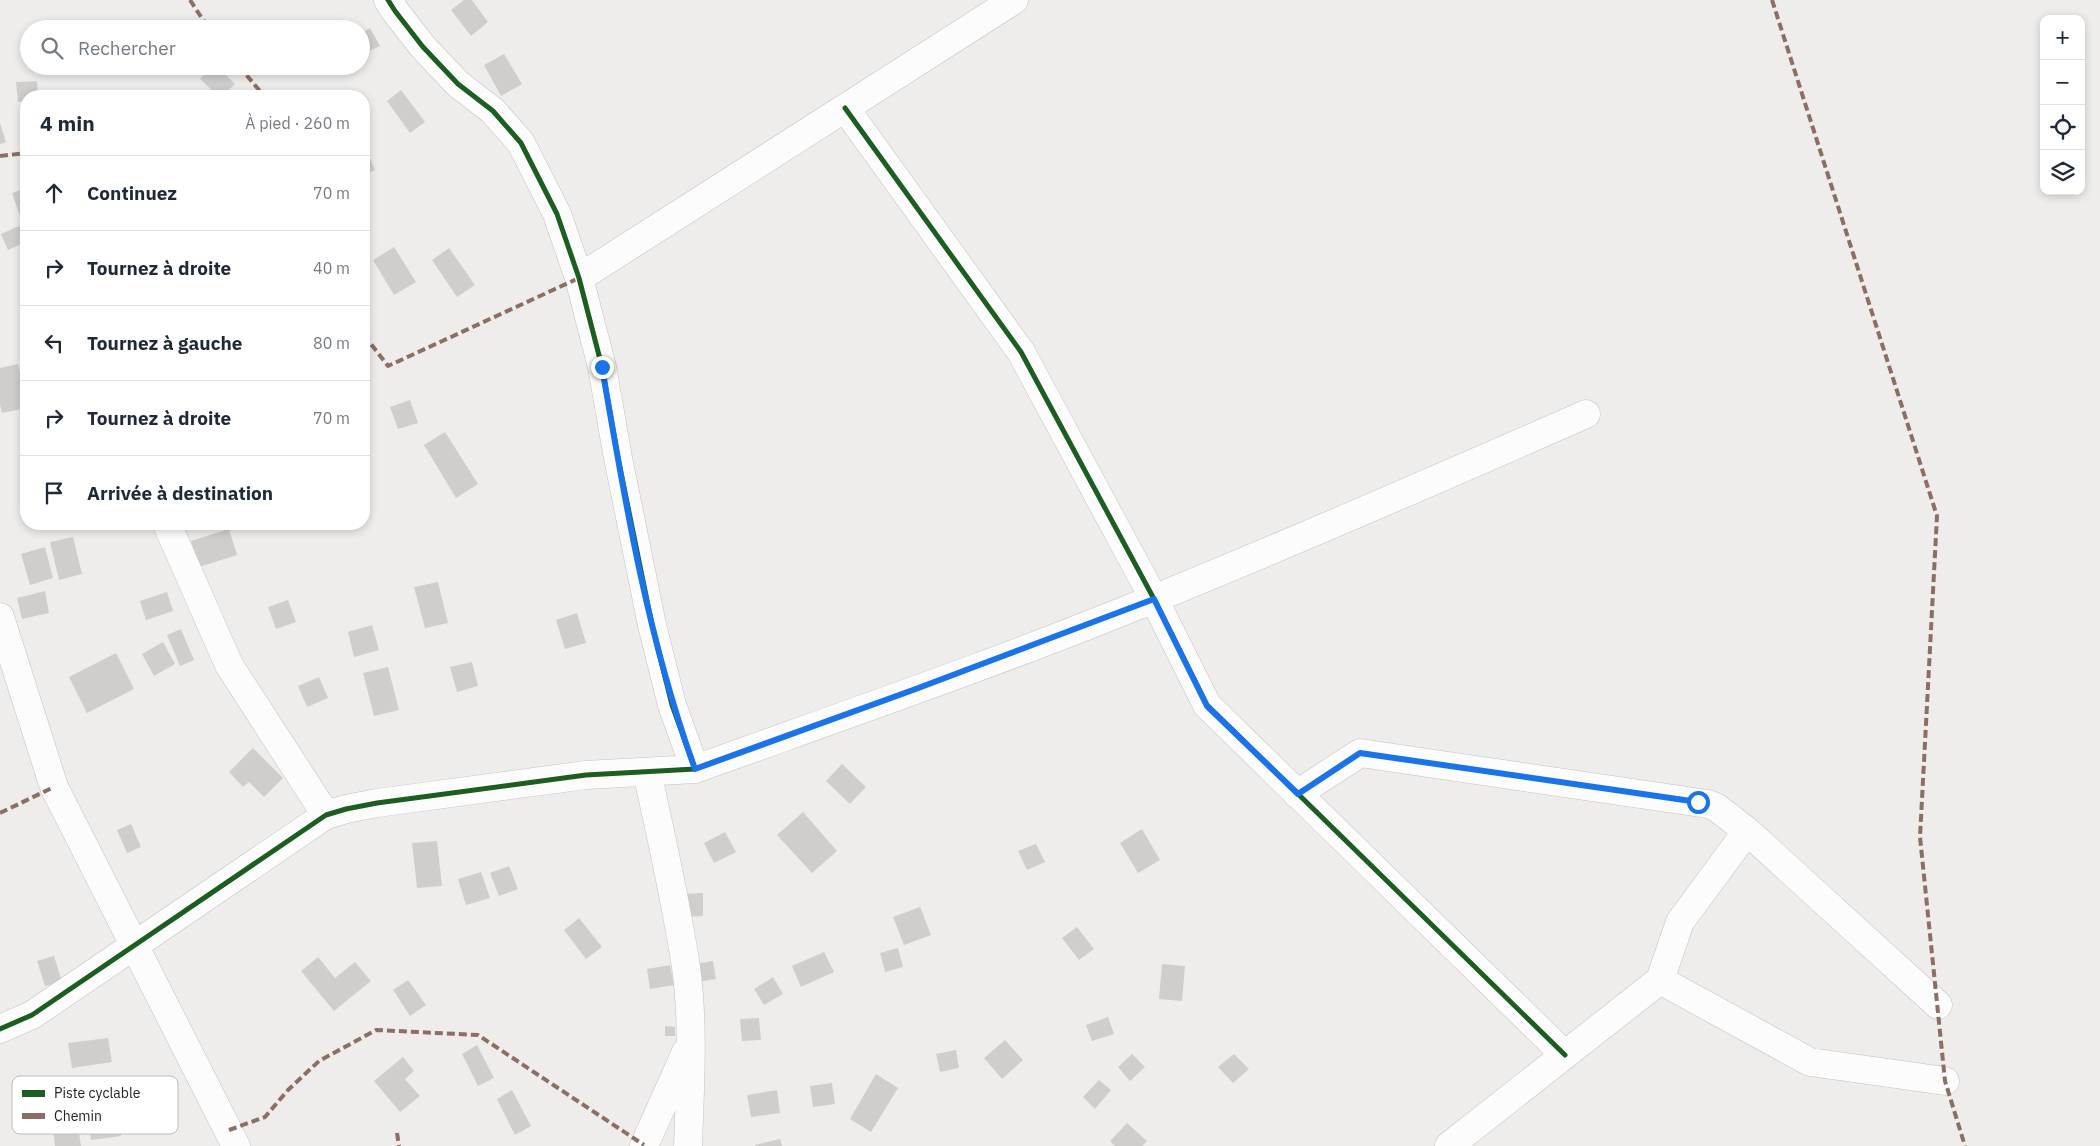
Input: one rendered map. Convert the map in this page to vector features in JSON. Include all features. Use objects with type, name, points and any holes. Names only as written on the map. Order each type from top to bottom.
[{"type":"street","points":[[388,0],[395,12],[423,47],[458,84],[493,111],[520,142],[556,214],[579,278],[602,367],[618,458],[652,625],[672,705],[695,769]]},
{"type":"street","points":[[579,278],[1014,0]]},
{"type":"street","points":[[845,108],[1021,352],[1154,599],[1207,706],[1565,1055]]},
{"type":"street","points":[[0,1029],[32,1015],[326,815],[346,809],[418,797],[586,775],[695,769],[913,690],[1154,599],[1372,508],[1586,414]]},
{"type":"street","points":[[170,530],[229,664],[326,815]]},
{"type":"street","points":[[0,617],[54,787],[236,1146]]},
{"type":"street","points":[[1298,794],[1360,753],[1698,802],[1716,807],[1747,831],[1938,1005]]},
{"type":"street","points":[[647,772],[663,844],[686,968],[690,1042],[688,1146]]},
{"type":"street","points":[[1448,1146],[1660,980],[1680,922],[1747,831]]},
{"type":"street","points":[[1660,980],[1810,1062],[1945,1081]]},
{"type":"street","points":[[644,1146],[690,1042]]},
{"type":"building","points":[[464,0],[472,0],[488,22],[471,36],[451,10]]},
{"type":"building","points":[[370,28],[380,46],[370,51]]},
{"type":"building","points":[[504,54],[522,84],[501,96],[484,65]]},
{"type":"building","points":[[204,75],[226,75],[235,84],[228,90],[212,90],[200,79]]},
{"type":"building","points":[[37,81],[38,90],[20,90],[20,102],[18,102],[16,82]]},
{"type":"building","points":[[401,90],[425,122],[410,133],[387,101]]},
{"type":"building","points":[[0,123],[6,142],[0,144]]},
{"type":"building","points":[[370,158],[375,170],[370,172]]},
{"type":"building","points":[[20,190],[20,216],[12,193]]},
{"type":"building","points":[[19,226],[20,245],[8,250],[1,234]]},
{"type":"building","points":[[394,247],[416,282],[394,295],[373,260]]},
{"type":"building","points":[[449,248],[475,285],[457,297],[432,260]]},
{"type":"building","points":[[18,364],[20,372],[20,409],[2,413],[0,405],[0,368]]},
{"type":"building","points":[[410,400],[418,423],[398,429],[390,407]]},
{"type":"building","points":[[445,432],[478,484],[456,498],[424,445]]},
{"type":"building","points":[[229,530],[237,555],[199,567],[191,541]]},
{"type":"building","points":[[73,537],[82,574],[59,580],[50,542]]},
{"type":"building","points":[[45,547],[53,578],[30,585],[21,554]]},
{"type":"building","points":[[438,582],[448,623],[425,628],[414,587]]},
{"type":"building","points":[[45,591],[49,613],[22,619],[17,598]]},
{"type":"building","points":[[167,592],[173,611],[146,620],[140,601]]},
{"type":"building","points":[[288,600],[296,622],[276,629],[268,607]]},
{"type":"building","points":[[577,613],[586,643],[565,649],[556,620]]},
{"type":"building","points":[[372,625],[379,650],[354,657],[348,632]]},
{"type":"building","points":[[181,629],[194,660],[180,666],[167,635]]},
{"type":"building","points":[[163,642],[175,664],[154,676],[142,654]]},
{"type":"building","points":[[116,653],[134,689],[87,713],[69,677]]},
{"type":"building","points":[[472,662],[478,686],[457,692],[450,667]]},
{"type":"building","points":[[388,667],[399,710],[374,716],[363,673]]},
{"type":"building","points":[[319,677],[328,698],[307,707],[298,686]]},
{"type":"building","points":[[253,748],[283,778],[264,797],[249,782],[243,787],[229,772]]},
{"type":"building","points":[[842,764],[866,787],[850,804],[826,781]]},
{"type":"building","points":[[803,812],[837,851],[812,873],[777,835]]},
{"type":"building","points":[[131,824],[141,847],[127,853],[117,830]]},
{"type":"building","points":[[1142,829],[1160,860],[1138,873],[1120,843]]},
{"type":"building","points":[[725,832],[736,852],[714,863],[704,843]]},
{"type":"building","points":[[437,841],[442,886],[417,888],[412,843]]},
{"type":"building","points":[[1036,844],[1045,862],[1027,870],[1018,851]]},
{"type":"building","points":[[509,866],[518,889],[499,896],[490,873]]},
{"type":"building","points":[[481,872],[490,898],[466,905],[458,879]]},
{"type":"building","points":[[703,893],[703,916],[683,917],[682,894]]},
{"type":"building","points":[[920,907],[931,935],[904,945],[893,917]]},
{"type":"building","points":[[579,918],[602,947],[586,959],[564,930]]},
{"type":"building","points":[[1077,927],[1094,949],[1079,960],[1062,938]]},
{"type":"building","points":[[898,948],[903,967],[885,972],[880,953]]},
{"type":"building","points":[[824,952],[834,972],[801,987],[792,966]]},
{"type":"building","points":[[54,956],[62,982],[45,986],[37,961]]},
{"type":"building","points":[[318,957],[335,978],[355,962],[371,981],[334,1011],[301,971]]},
{"type":"building","points":[[713,961],[716,979],[697,982],[694,964]]},
{"type":"building","points":[[1162,964],[1185,966],[1182,1001],[1159,999]]},
{"type":"building","points":[[670,965],[674,985],[650,989],[647,969]]},
{"type":"building","points":[[773,977],[783,994],[764,1005],[754,989]]},
{"type":"building","points":[[408,980],[426,1005],[410,1016],[393,990]]},
{"type":"building","points":[[1108,1017],[1114,1034],[1092,1041],[1086,1025]]},
{"type":"building","points":[[759,1018],[761,1040],[742,1041],[740,1019]]},
{"type":"building","points":[[665,1026],[675,1027],[675,1036],[665,1036]]},
{"type":"building","points":[[108,1038],[112,1062],[72,1068],[68,1043]]},
{"type":"building","points":[[1005,1040],[1023,1060],[1002,1079],[984,1058]]},
{"type":"building","points":[[477,1045],[494,1078],[478,1086],[462,1054]]},
{"type":"building","points":[[956,1050],[959,1068],[940,1072],[936,1054]]},
{"type":"building","points":[[1132,1054],[1145,1067],[1130,1081],[1118,1067]]},
{"type":"building","points":[[1234,1054],[1249,1069],[1233,1083],[1218,1067]]},
{"type":"building","points":[[403,1057],[414,1071],[405,1079],[420,1096],[400,1112],[374,1081]]},
{"type":"building","points":[[876,1074],[898,1088],[871,1132],[850,1119]]},
{"type":"building","points":[[1099,1080],[1111,1090],[1095,1109],[1083,1097]]},
{"type":"building","points":[[832,1083],[835,1104],[813,1107],[810,1086]]},
{"type":"building","points":[[512,1090],[531,1126],[515,1135],[497,1099]]},
{"type":"building","points":[[777,1090],[780,1113],[751,1117],[747,1095]]},
{"type":"building","points":[[1127,1123],[1147,1141],[1142,1146],[1115,1146],[1110,1141]]},
{"type":"building","points":[[54,1134],[79,1134],[81,1146],[55,1146]]},
{"type":"building","points":[[90,1134],[121,1134],[121,1136],[91,1140]]},
{"type":"building","points":[[780,1139],[782,1146],[755,1146],[755,1145]]},
{"type":"marked path","points":[[190,0],[203,20]]},
{"type":"marked path","points":[[1772,0],[1937,516],[1920,837],[1945,1081],[1965,1146]]},
{"type":"marked path","points":[[246,75],[259,90]]},
{"type":"marked path","points":[[0,156],[20,154]]},
{"type":"marked path","points":[[370,343],[388,366],[579,278]]},
{"type":"marked path","points":[[0,813],[54,787]]},
{"type":"marked path","points":[[229,1130],[265,1117],[288,1090],[319,1061],[376,1030],[478,1035],[644,1145]]},
{"type":"marked path","points":[[397,1133],[399,1146]]},
{"type":"cycle path","points":[[0,1029],[32,1015],[326,815],[377,803],[586,775],[695,769],[672,705],[652,625],[618,458],[602,367],[579,278],[557,214],[521,143],[493,111],[458,84],[423,47],[388,0]]},
{"type":"cycle path","points":[[845,108],[1021,352],[1154,599],[1207,705],[1565,1055]]},
{"type":"route","points":[[602,367],[618,458],[652,625],[672,705],[695,769],[913,690],[1154,599],[1207,706],[1298,794],[1360,753],[1698,802]]}]
